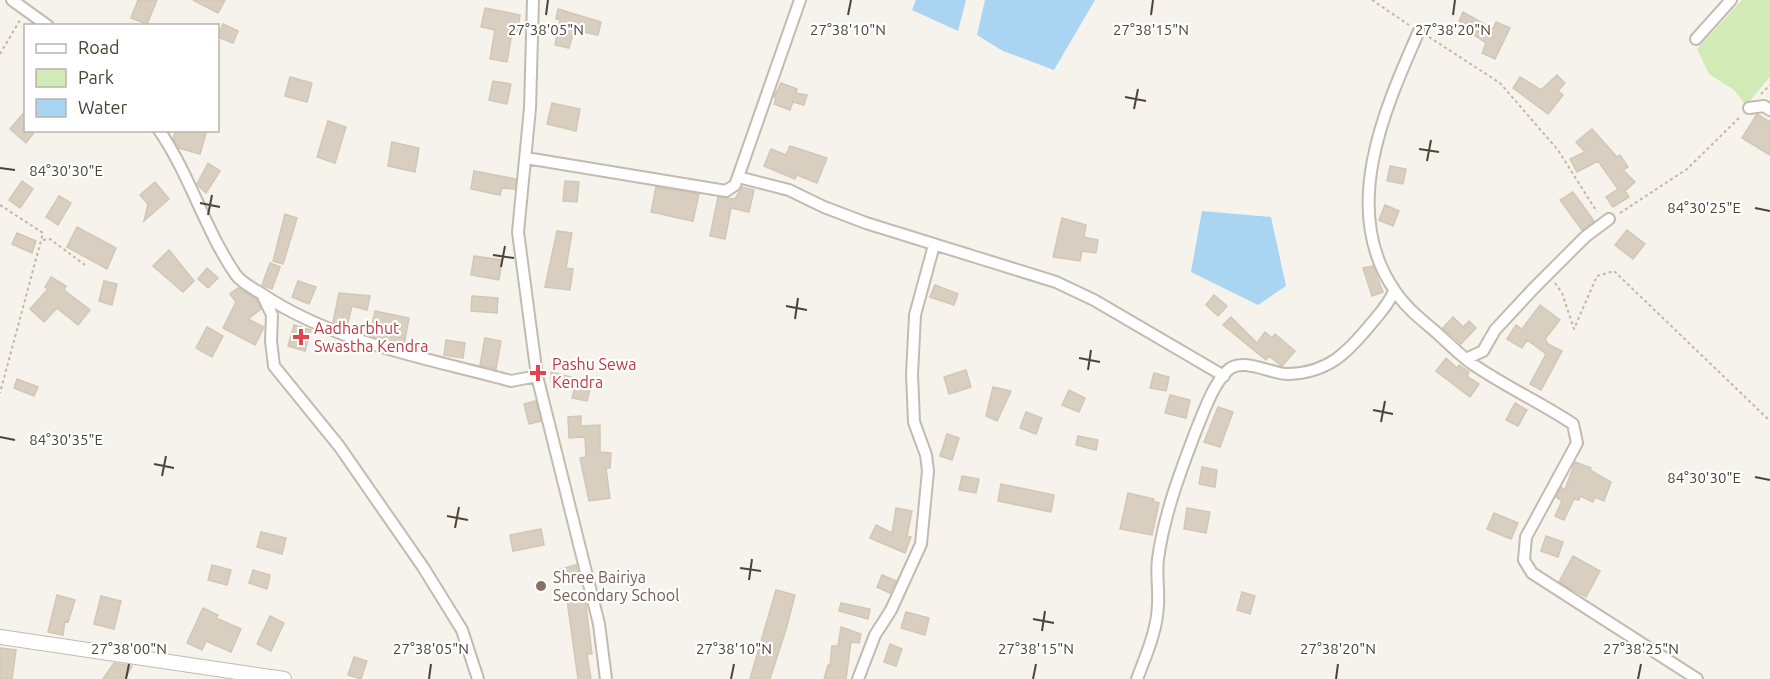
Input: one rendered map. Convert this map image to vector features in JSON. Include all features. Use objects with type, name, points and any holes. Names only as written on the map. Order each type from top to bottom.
[{"type":"street","points":[[12,0],[45,24]]},
{"type":"street","points":[[533,0],[526,158],[518,232],[537,376],[599,624],[606,679]]},
{"type":"street","points":[[526,158],[726,191],[735,185],[800,0]]},
{"type":"street","points":[[1696,39],[1731,0]]},
{"type":"street","points":[[1419,31],[1384,118],[1372,163],[1368,190],[1369,228],[1381,265],[1394,291],[1415,314],[1466,359],[1573,424],[1577,443],[1526,537],[1524,560],[1532,573],[1697,679]]},
{"type":"street","points":[[1749,108],[1764,106],[1770,110]]},
{"type":"street","points":[[160,132],[175,154],[206,220],[237,277],[288,311],[320,327],[511,381],[537,376]]},
{"type":"street","points":[[738,177],[789,190],[824,207],[934,245],[1056,282],[1094,300],[1224,376]]},
{"type":"street","points":[[1466,359],[1483,351],[1495,330],[1549,273],[1585,237],[1609,219]]},
{"type":"street","points":[[858,679],[875,635],[891,610],[921,544],[928,471],[926,455],[914,422],[912,374],[915,315],[934,245]]},
{"type":"street","points":[[1137,679],[1151,644],[1156,621],[1158,560],[1165,525],[1197,429],[1224,376],[1235,366],[1246,365],[1271,373],[1287,374],[1303,373],[1324,366],[1350,349],[1390,301],[1394,291]]},
{"type":"street","points":[[262,294],[272,315],[271,341],[274,366],[345,455],[423,567],[462,630],[478,679]]},
{"type":"street","points":[[0,638],[284,679]]},
{"type":"path","points":[[1372,0],[1500,83],[1558,150],[1600,216],[1609,219],[1687,170],[1770,85]]},
{"type":"path","points":[[0,54],[26,10]]},
{"type":"path","points":[[0,205],[43,233],[0,393]]},
{"type":"path","points":[[42,240],[51,239],[85,265]]},
{"type":"path","points":[[1549,273],[1562,293],[1574,329],[1597,276],[1614,271],[1770,421]]},
{"type":"green space","points":[[1742,0],[1770,0],[1770,77],[1746,105],[1734,90],[1709,74],[1697,49]]},
{"type":"water","points":[[916,0],[966,0],[958,31],[912,10]]},
{"type":"water","points":[[985,0],[1095,0],[1054,70],[1003,51],[977,35]]},
{"type":"water","points":[[1202,211],[1271,217],[1286,286],[1258,305],[1191,272]]},
{"type":"building","points":[[138,0],[157,0],[147,24],[131,18]]},
{"type":"building","points":[[193,0],[225,0],[218,13]]},
{"type":"building","points":[[485,8],[520,15],[517,34],[512,33],[507,62],[490,59],[495,30],[481,27]]},
{"type":"building","points":[[558,9],[601,22],[598,35],[574,30],[569,48],[555,45],[560,20],[556,19]]},
{"type":"building","points":[[1463,12],[1493,29],[1496,22],[1510,28],[1495,59],[1482,53],[1486,43],[1474,35],[1478,29],[1459,21]]},
{"type":"building","points":[[223,24],[238,31],[233,43],[219,37]]},
{"type":"building","points":[[1557,75],[1565,83],[1558,91],[1563,95],[1548,114],[1513,88],[1520,77],[1541,90]]},
{"type":"building","points":[[290,77],[312,83],[307,102],[285,96]]},
{"type":"building","points":[[493,81],[511,84],[507,104],[489,100]]},
{"type":"building","points":[[781,83],[797,89],[796,93],[807,95],[804,105],[793,102],[790,110],[774,104],[776,98],[774,97]]},
{"type":"building","points":[[552,103],[580,109],[576,131],[547,124]]},
{"type":"building","points":[[24,112],[24,132],[34,132],[26,143],[10,129]]},
{"type":"building","points":[[1757,114],[1770,122],[1770,155],[1742,138]]},
{"type":"building","points":[[328,121],[346,127],[335,163],[317,157]]},
{"type":"building","points":[[1592,129],[1617,157],[1620,155],[1628,167],[1623,170],[1635,182],[1625,191],[1629,197],[1613,207],[1606,197],[1618,189],[1598,161],[1577,172],[1570,159],[1585,152],[1576,142]]},
{"type":"building","points":[[175,132],[206,132],[200,154],[179,148],[173,139]]},
{"type":"building","points":[[392,142],[419,148],[415,172],[388,166]]},
{"type":"building","points":[[790,146],[827,158],[817,183],[797,175],[795,179],[764,166],[771,149],[786,155]]},
{"type":"building","points":[[208,163],[220,171],[206,193],[197,184]]},
{"type":"building","points":[[1390,166],[1406,169],[1403,184],[1387,181]]},
{"type":"building","points":[[474,171],[516,179],[515,189],[502,188],[500,195],[471,189]]},
{"type":"building","points":[[22,181],[33,189],[20,208],[9,200]]},
{"type":"building","points":[[565,181],[579,182],[577,202],[563,201]]},
{"type":"building","points":[[155,182],[169,199],[144,221],[148,204],[140,195]]},
{"type":"building","points":[[656,187],[699,194],[693,221],[651,212]]},
{"type":"building","points":[[742,187],[754,190],[749,212],[731,208],[725,239],[710,236],[718,197],[735,199]]},
{"type":"building","points":[[1573,192],[1594,221],[1582,230],[1560,200]]},
{"type":"building","points":[[59,196],[71,203],[58,225],[46,217]]},
{"type":"building","points":[[1385,205],[1399,211],[1393,226],[1379,220]]},
{"type":"building","points":[[285,214],[297,218],[283,264],[273,261]]},
{"type":"building","points":[[1062,218],[1086,225],[1084,237],[1098,240],[1096,253],[1082,251],[1080,261],[1053,257]]},
{"type":"building","points":[[77,227],[116,248],[107,269],[67,247]]},
{"type":"building","points":[[1627,230],[1645,244],[1633,259],[1615,245]]},
{"type":"building","points":[[557,231],[572,233],[566,268],[573,269],[570,290],[545,287]]},
{"type":"building","points":[[17,233],[36,241],[32,253],[12,244]]},
{"type":"building","points":[[169,250],[194,281],[183,292],[153,266]]},
{"type":"building","points":[[474,256],[502,260],[499,280],[471,275]]},
{"type":"building","points":[[270,263],[280,267],[272,289],[262,285]]},
{"type":"building","points":[[1373,266],[1383,292],[1372,296],[1363,268]]},
{"type":"building","points":[[207,268],[218,278],[208,288],[198,279]]},
{"type":"building","points":[[51,277],[66,286],[64,290],[90,310],[78,325],[57,308],[44,322],[30,309],[48,289],[45,287]]},
{"type":"building","points":[[104,281],[117,284],[112,305],[99,301]]},
{"type":"building","points":[[298,281],[316,287],[309,304],[292,297]]},
{"type":"building","points":[[935,285],[958,294],[954,305],[930,297]]},
{"type":"building","points":[[238,288],[256,299],[261,309],[248,319],[264,327],[255,345],[223,328],[236,302],[230,294]]},
{"type":"building","points":[[339,293],[370,296],[367,310],[352,306],[347,326],[333,322]]},
{"type":"building","points":[[1214,295],[1227,306],[1218,316],[1206,305]]},
{"type":"building","points":[[472,296],[498,298],[497,313],[471,311]]},
{"type":"building","points":[[1540,305],[1560,320],[1545,339],[1548,344],[1562,351],[1541,390],[1530,384],[1546,354],[1527,340],[1522,348],[1507,339],[1516,325],[1522,329]]},
{"type":"building","points":[[375,311],[409,318],[404,345],[370,335]]},
{"type":"building","points":[[1231,317],[1257,343],[1265,332],[1272,338],[1275,334],[1295,351],[1282,366],[1269,356],[1266,360],[1223,325]]},
{"type":"building","points":[[1453,317],[1463,327],[1469,321],[1476,328],[1461,344],[1443,328]]},
{"type":"building","points":[[294,325],[311,330],[305,351],[288,346]]},
{"type":"building","points":[[207,327],[223,336],[212,357],[196,348]]},
{"type":"building","points":[[485,338],[501,341],[496,369],[480,365]]},
{"type":"building","points":[[446,340],[465,343],[463,358],[444,355]]},
{"type":"building","points":[[1446,358],[1457,368],[1459,365],[1469,372],[1467,376],[1479,384],[1470,397],[1436,371]]},
{"type":"building","points":[[966,370],[971,387],[949,394],[944,377]]},
{"type":"building","points":[[551,372],[598,384],[598,386],[591,386],[587,401],[572,398],[575,387],[552,389]]},
{"type":"building","points":[[1154,373],[1169,377],[1166,391],[1150,388]]},
{"type":"building","points":[[17,379],[38,387],[34,396],[14,388]]},
{"type":"building","points":[[993,387],[1011,391],[997,421],[986,416]]},
{"type":"building","points":[[1069,390],[1085,398],[1079,412],[1062,405]]},
{"type":"building","points":[[1170,395],[1190,400],[1186,418],[1165,413]]},
{"type":"building","points":[[536,401],[541,421],[529,424],[524,404]]},
{"type":"building","points":[[1515,403],[1527,410],[1518,426],[1506,420]]},
{"type":"building","points":[[1218,407],[1233,412],[1220,447],[1204,442]]},
{"type":"building","points":[[1026,412],[1042,418],[1036,434],[1020,428]]},
{"type":"building","points":[[581,416],[581,426],[600,425],[600,452],[611,453],[610,468],[606,468],[610,498],[589,501],[580,458],[586,457],[585,437],[569,438],[568,417]]},
{"type":"building","points":[[947,434],[959,438],[952,460],[940,456]]},
{"type":"building","points":[[1078,436],[1098,440],[1096,450],[1076,445]]},
{"type":"building","points":[[1575,462],[1591,468],[1590,470],[1611,482],[1604,501],[1595,497],[1593,502],[1580,496],[1579,500],[1574,499],[1564,520],[1555,516],[1562,501],[1556,497],[1561,487],[1565,490]]},
{"type":"building","points":[[1202,467],[1217,470],[1215,487],[1199,484]]},
{"type":"building","points":[[962,476],[979,479],[976,493],[959,490]]},
{"type":"building","points":[[1001,484],[1054,495],[1051,512],[998,501]]},
{"type":"building","points":[[1128,493],[1154,499],[1153,501],[1159,503],[1152,535],[1120,529]]},
{"type":"building","points":[[896,508],[912,511],[907,536],[911,537],[905,553],[870,538],[876,525],[892,533]]},
{"type":"building","points":[[1187,508],[1210,512],[1206,533],[1184,529]]},
{"type":"building","points":[[1494,513],[1518,523],[1511,539],[1487,529]]},
{"type":"building","points":[[541,529],[544,545],[513,551],[510,535]]},
{"type":"building","points":[[261,532],[286,538],[282,554],[257,547]]},
{"type":"building","points":[[1546,536],[1563,542],[1558,557],[1541,551]]},
{"type":"building","points":[[1573,556],[1600,571],[1586,597],[1559,582]]},
{"type":"building","points":[[212,565],[231,570],[227,585],[208,580]]},
{"type":"building","points":[[576,565],[580,579],[560,583],[557,570]]},
{"type":"building","points":[[253,570],[270,575],[267,589],[249,583]]},
{"type":"building","points":[[882,575],[896,581],[890,593],[877,587]]},
{"type":"building","points":[[776,590],[795,595],[787,626],[770,679],[750,679]]},
{"type":"building","points":[[1242,592],[1255,596],[1250,614],[1237,610]]},
{"type":"building","points":[[57,595],[75,600],[68,622],[65,621],[63,635],[48,632]]},
{"type":"building","points":[[101,596],[121,601],[114,629],[94,624]]},
{"type":"building","points":[[585,598],[592,654],[587,654],[591,679],[578,679],[567,600]]},
{"type":"building","points":[[841,603],[870,609],[868,619],[839,611]]},
{"type":"building","points":[[203,608],[218,615],[216,618],[241,629],[231,652],[206,641],[202,650],[187,643]]},
{"type":"building","points":[[906,612],[929,618],[925,635],[901,628]]},
{"type":"building","points":[[270,616],[284,623],[271,651],[257,644]]},
{"type":"building","points":[[841,627],[861,634],[859,643],[851,642],[846,679],[824,679],[828,665],[830,666],[832,646],[838,646]]},
{"type":"building","points":[[890,644],[902,649],[896,666],[884,662]]},
{"type":"building","points":[[0,648],[16,650],[12,679],[0,679]]},
{"type":"building","points":[[354,657],[367,661],[361,679],[348,675]]},
{"type":"building","points":[[114,663],[132,666],[125,679],[103,679]]},
{"type":"place","name":"Aadharbhut Swastha Kendra","points":[[301,337]]},
{"type":"place","name":"Pashu Sewa Kendra","points":[[538,373]]},
{"type":"place","name":"Shree Bairiya Secondary School","points":[[541,586]]}]
